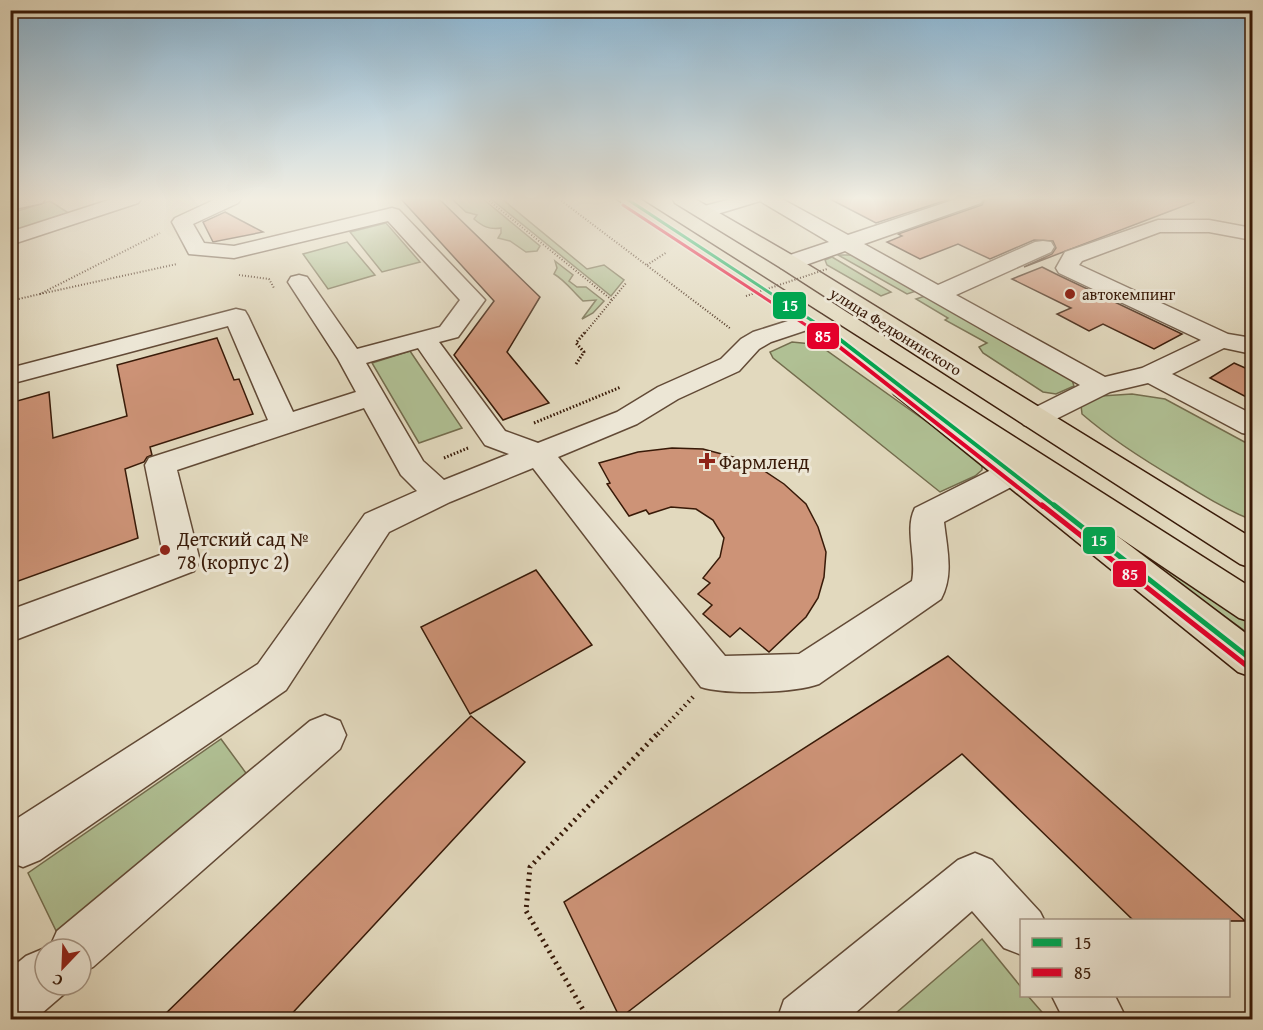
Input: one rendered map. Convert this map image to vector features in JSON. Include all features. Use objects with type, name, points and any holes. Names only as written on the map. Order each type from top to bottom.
[{"type":"main road","name":"улица Федюнинского","points":[[701,247],[841,339]]},
{"type":"main road","name":"улица Федюнинского","points":[[762,247],[1040,423]]},
{"type":"main road","points":[[841,339],[1252,660]]},
{"type":"main road","points":[[841,339],[1252,607]]},
{"type":"main road","points":[[1040,423],[1252,532]]},
{"type":"main road","points":[[1040,423],[1252,555]]},
{"type":"lane","points":[[196,247],[234,263],[285,247]]},
{"type":"lane","points":[[351,359],[449,332],[473,300],[423,247]]},
{"type":"lane","points":[[789,263],[836,247]]},
{"type":"lane","points":[[855,247],[1101,386]]},
{"type":"lane","points":[[938,294],[1043,247]]},
{"type":"lane","points":[[1100,247],[1073,257],[1067,268],[1221,340],[1252,346]]},
{"type":"lane","points":[[299,282],[351,359],[412,468],[439,494]]},
{"type":"lane","points":[[10,376],[236,316],[284,424]]},
{"type":"lane","points":[[23,843],[272,677],[377,523],[439,494],[627,418],[668,393],[730,365],[750,344],[762,337],[813,320]]},
{"type":"lane","points":[[424,339],[495,438],[539,454],[715,674],[805,672],[896,611],[928,589],[932,569],[927,517],[1012,473]]},
{"type":"lane","points":[[1040,423],[1101,386],[1151,374],[1221,340]]},
{"type":"lane","points":[[1151,374],[1252,426]]},
{"type":"lane","points":[[10,626],[182,561],[160,465],[372,396]]},
{"type":"lane","points":[[89,937],[325,735]]},
{"type":"lane","points":[[804,1020],[975,877],[1020,928]]},
{"type":"lane","points":[[10,1004],[33,985]]},
{"type":"lane","points":[[1080,997],[1100,1020]]},
{"type":"path","points":[[40,294],[133,247]]},
{"type":"path","points":[[546,247],[612,300]]},
{"type":"path","points":[[623,247],[750,344]]},
{"type":"path","points":[[647,265],[668,252],[661,247]]},
{"type":"path","points":[[10,301],[40,294],[234,263],[269,279],[275,289]]},
{"type":"path","points":[[746,296],[827,269]]},
{"type":"path","points":[[576,364],[584,352],[576,343],[626,283]]},
{"type":"path","points":[[737,292],[752,302]]},
{"type":"path","points":[[412,468],[495,438],[626,385]]},
{"type":"path","points":[[589,1020],[526,910],[530,867],[715,674]]},
{"type":"green space","points":[[328,247],[351,247],[375,275],[328,289],[303,254]]},
{"type":"green space","points":[[362,247],[407,247],[420,262],[382,272]]},
{"type":"green space","points":[[519,247],[539,247],[537,251],[526,252]]},
{"type":"green space","points":[[550,247],[560,247],[587,269],[604,265],[624,280],[611,296]]},
{"type":"green space","points":[[838,255],[854,255],[916,291],[907,294]]},
{"type":"green space","points":[[832,257],[891,292],[881,296],[827,265],[825,260]]},
{"type":"green space","points":[[555,261],[573,275],[569,281],[577,287],[586,287],[604,301],[593,313],[582,319],[596,300],[583,301],[554,274],[557,268]]},
{"type":"green space","points":[[925,296],[1072,380],[1074,386],[1056,394],[1043,392],[983,353],[979,347],[987,343],[945,320],[948,318],[916,299]]},
{"type":"green space","points":[[792,342],[812,344],[823,348],[972,454],[982,464],[982,470],[975,476],[940,492],[773,358],[770,352]]},
{"type":"green space","points":[[410,351],[462,428],[419,443],[372,363]]},
{"type":"green space","points":[[1132,394],[1165,399],[1252,446],[1252,520],[1215,502],[1153,465],[1082,414],[1081,405],[1101,396]]},
{"type":"green space","points":[[1086,512],[1252,625],[1252,636],[1082,513]]},
{"type":"green space","points":[[221,739],[254,784],[69,937],[59,937],[28,873]]},
{"type":"green space","points":[[982,939],[1020,986],[1020,997],[1029,997],[1048,1019],[889,1019]]},
{"type":"building","points":[[445,247],[489,247],[540,297],[507,352],[549,403],[503,420],[454,355],[494,301]]},
{"type":"building","points":[[897,247],[950,247],[920,259]]},
{"type":"building","points":[[965,247],[1018,247],[990,259]]},
{"type":"building","points":[[1076,247],[1024,267],[1052,254],[1056,248]]},
{"type":"building","name":"автокемпинг","points":[[1042,267],[1182,334],[1154,349],[1103,324],[1089,331],[1057,314],[1071,308],[1012,279]]},
{"type":"building","points":[[217,338],[234,380],[239,379],[253,414],[150,447],[152,455],[144,462],[125,469],[138,538],[10,584],[10,403],[49,392],[53,438],[127,416],[117,365]]},
{"type":"building","points":[[1234,363],[1252,371],[1252,400],[1210,378]]},
{"type":"building","points":[[672,448],[703,449],[733,457],[760,468],[784,484],[806,504],[818,527],[826,552],[824,577],[818,598],[806,617],[769,652],[740,628],[730,637],[703,614],[712,605],[698,594],[710,583],[703,578],[720,557],[724,538],[713,520],[696,509],[671,507],[649,514],[646,510],[629,516],[607,484],[610,483],[599,463],[638,452]]},
{"type":"building","points":[[536,570],[592,645],[470,714],[421,627]]},
{"type":"building","points":[[948,656],[1245,921],[1132,919],[962,754],[620,1018],[564,902]]},
{"type":"building","points":[[471,716],[525,762],[286,1020],[159,1020]]},
{"type":"transit line","name":"85","points":[[687,247],[837,345],[1247,666]]},
{"type":"transit line","name":"15","points":[[700,247],[841,339],[1252,660]]},
{"type":"place","name":"автокемпинг","points":[[1070,294]]},
{"type":"place","name":"Фармленд","points":[[707,461]]},
{"type":"place","name":"Детский сад № 78 (корпус 2)","points":[[165,550]]}]
